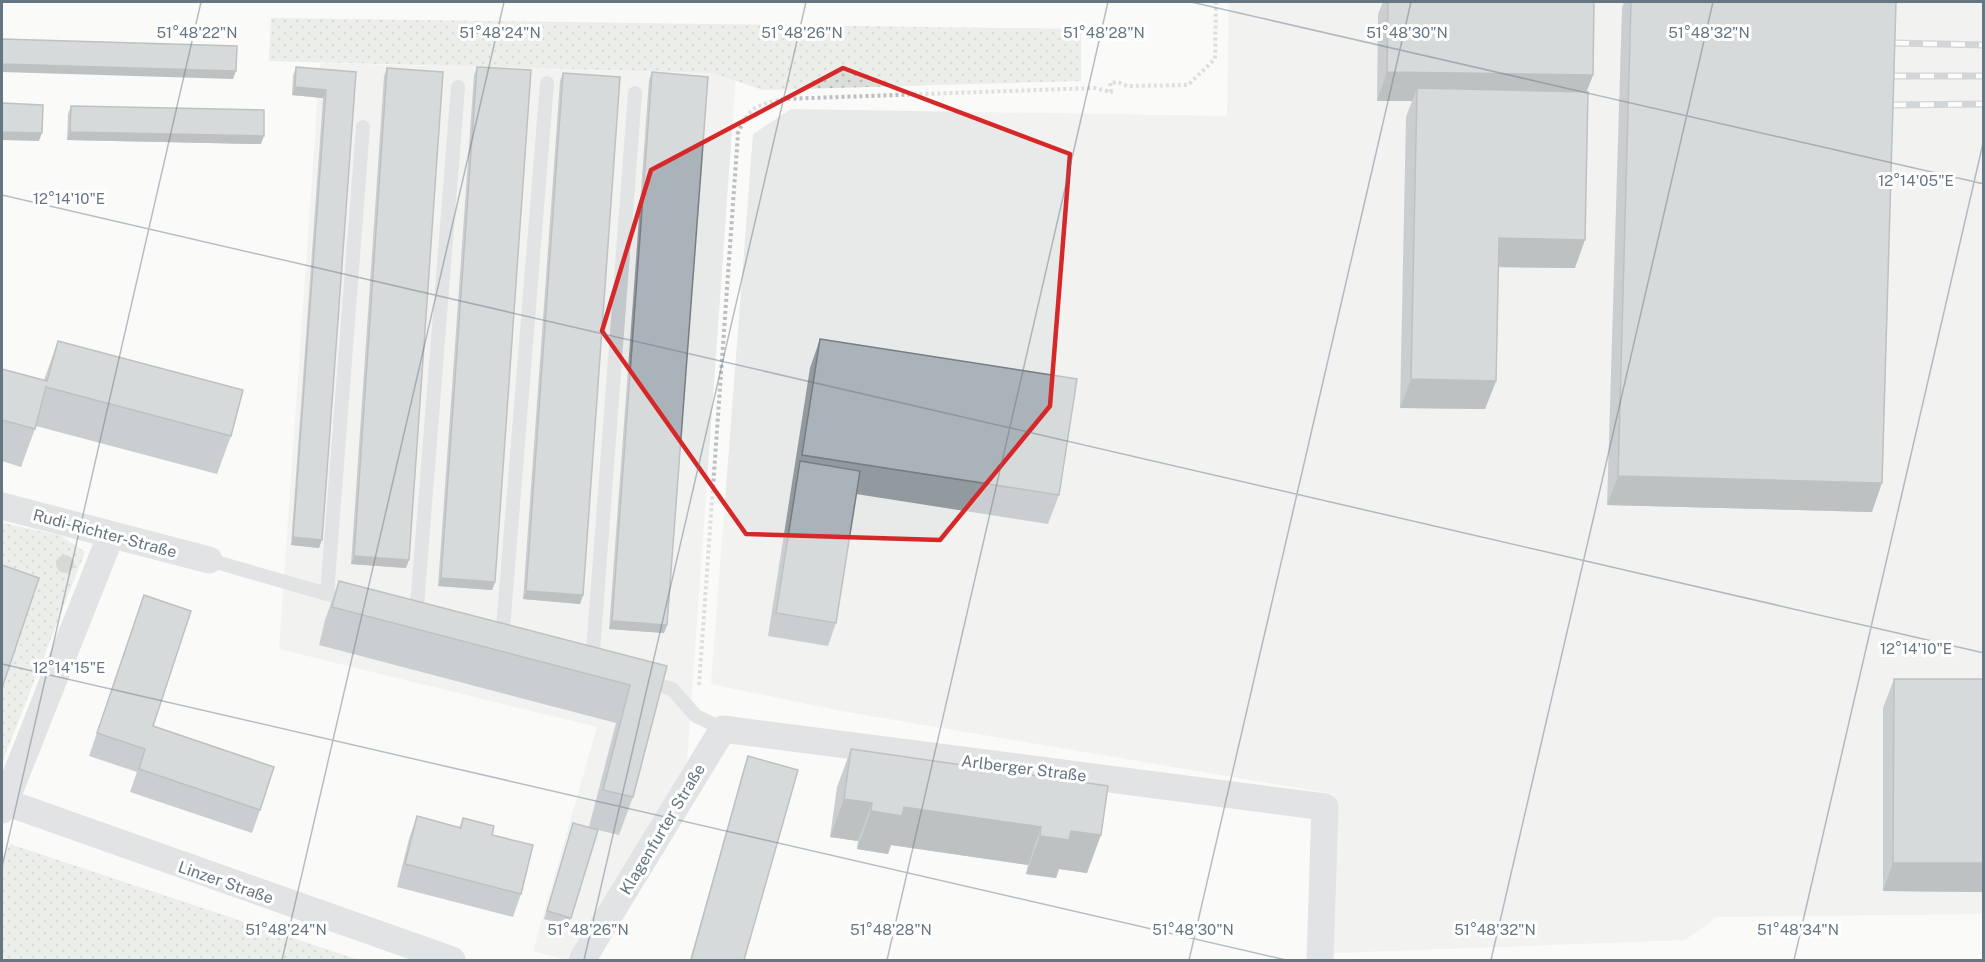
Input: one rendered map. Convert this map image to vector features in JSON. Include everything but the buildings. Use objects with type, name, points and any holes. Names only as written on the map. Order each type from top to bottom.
[{"type":"street","name":"Rudi-Richter-Straße","points":[[2,506],[209,560]]},
{"type":"street","points":[[3,804],[111,535]]},
{"type":"street","name":"Arlberger Straße","points":[[723,729],[1325,807],[1320,960]]},
{"type":"street","name":"Klagenfurter Straße","points":[[582,960],[723,729]]},
{"type":"street","name":"Linzer Straße","points":[[3,804],[452,960]]},
{"type":"lane","points":[[502,641],[547,83]]},
{"type":"lane","points":[[416,618],[458,87]]},
{"type":"lane","points":[[592,667],[634,93]]},
{"type":"lane","points":[[327,594],[363,127]]},
{"type":"lane","points":[[209,560],[371,606]]},
{"type":"lane","points":[[627,676],[672,688],[696,716],[723,729]]},
{"type":"path","points":[[696,716],[738,133],[744,118],[752,108],[783,99],[1095,88],[1111,92],[1110,83],[1118,82],[1127,86],[1188,85],[1215,59],[1216,2]]},
{"type":"highlighted area","points":[[843,68],[1070,154],[1050,406],[940,540],[746,534],[602,331],[651,170]]},
{"type":"shaded area","points":[[1229,2],[1983,2],[1983,914],[1717,917],[1685,940],[1334,953],[1334,794],[841,711],[711,684],[753,134],[791,109],[1227,116]]},
{"type":"shaded area","points":[[271,18],[1081,29],[1081,81],[763,90],[712,73],[269,61]]},
{"type":"shaded area","points":[[320,63],[736,74],[687,762],[566,960],[533,951],[597,727],[279,649]]},
{"type":"shaded area","points":[[3,523],[62,536],[85,552],[2,763]]},
{"type":"shaded area","points":[[10,844],[359,960],[2,960],[2,860]]},
{"type":"railway","points":[[1895,43],[1984,45]]},
{"type":"railway","points":[[1892,76],[1984,76]]},
{"type":"railway","points":[[1892,105],[1984,104]]}]
